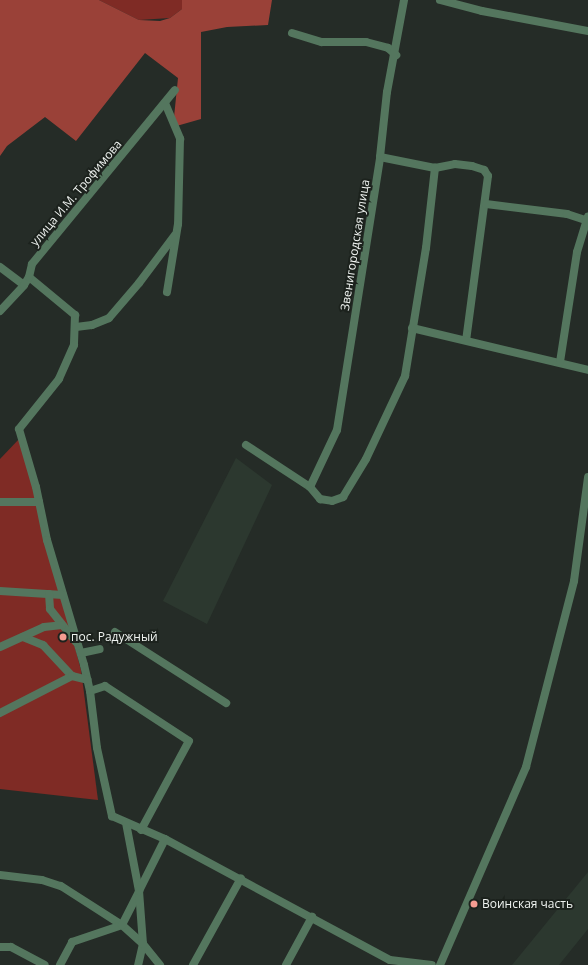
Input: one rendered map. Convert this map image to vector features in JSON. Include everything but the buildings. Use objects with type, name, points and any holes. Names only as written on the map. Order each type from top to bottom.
[{"type":"street","name":"Звенигородская улица","points":[[310,487],[337,430],[380,157],[387,92],[396,55],[404,0]]},
{"type":"street","points":[[440,0],[482,11],[588,30]]},
{"type":"street","points":[[292,33],[322,42],[366,42],[388,48],[396,55]]},
{"type":"street","name":"улица И.М. Трофимова","points":[[0,311],[24,285],[29,277],[32,264],[175,90]]},
{"type":"street","points":[[165,103],[180,140],[177,233],[167,292]]},
{"type":"street","points":[[380,157],[435,168],[455,164],[484,170],[489,183],[466,340]]},
{"type":"street","points":[[246,445],[310,487],[320,499],[332,501],[343,497],[366,459],[405,376],[435,168]]},
{"type":"street","points":[[486,204],[567,214],[587,218],[577,252],[560,362]]},
{"type":"street","points":[[76,327],[92,325],[109,318],[139,283],[177,233]]},
{"type":"street","points":[[0,267],[24,285]]},
{"type":"street","points":[[29,277],[75,315],[76,327],[74,345],[59,379],[19,429],[63,595],[88,680],[97,748],[107,800],[112,816],[141,830],[166,839],[240,878],[312,917],[388,962],[432,965]]},
{"type":"street","points":[[412,328],[560,362],[588,370]]},
{"type":"street","points":[[440,965],[495,844],[528,761],[574,581],[588,477]]},
{"type":"street","points":[[0,502],[39,502]]},
{"type":"street","points":[[0,591],[63,595]]},
{"type":"street","points":[[49,594],[50,609],[80,649]]},
{"type":"street","points":[[0,647],[44,627],[62,625]]},
{"type":"street","points":[[115,632],[226,703]]},
{"type":"street","points":[[23,637],[43,645],[72,676],[88,680]]},
{"type":"street","points":[[80,649],[100,648]]},
{"type":"street","points":[[0,713],[72,676]]},
{"type":"street","points":[[90,691],[105,686],[189,741],[141,830]]},
{"type":"street","points":[[126,823],[139,891],[143,944],[138,965]]},
{"type":"street","points":[[60,965],[72,942],[122,925],[166,839]]},
{"type":"street","points":[[0,875],[42,880],[61,886],[122,925],[143,944],[160,965]]},
{"type":"street","points":[[193,965],[240,878]]},
{"type":"street","points":[[286,965],[312,917]]},
{"type":"street","points":[[0,947],[11,946],[45,965]]},
{"type":"shaded area","points":[[0,0],[99,0],[139,20],[160,21],[170,18],[182,9],[182,0],[272,0],[268,25],[227,27],[201,32],[201,119],[173,127],[178,78],[145,53],[76,141],[45,117],[7,146],[0,156]]},
{"type":"shaded area","points":[[99,0],[182,0],[182,9],[170,18],[139,20]]},
{"type":"shaded area","points":[[20,438],[81,670],[98,800],[0,789],[0,459]]},
{"type":"shaded area","points":[[236,458],[272,485],[207,624],[163,601]]},
{"type":"shaded area","points":[[588,872],[588,929],[559,965],[512,965]]},
{"type":"place","name":"пос. Радужный","points":[[63,637]]},
{"type":"place","name":"Воинская часть","points":[[474,904]]}]
